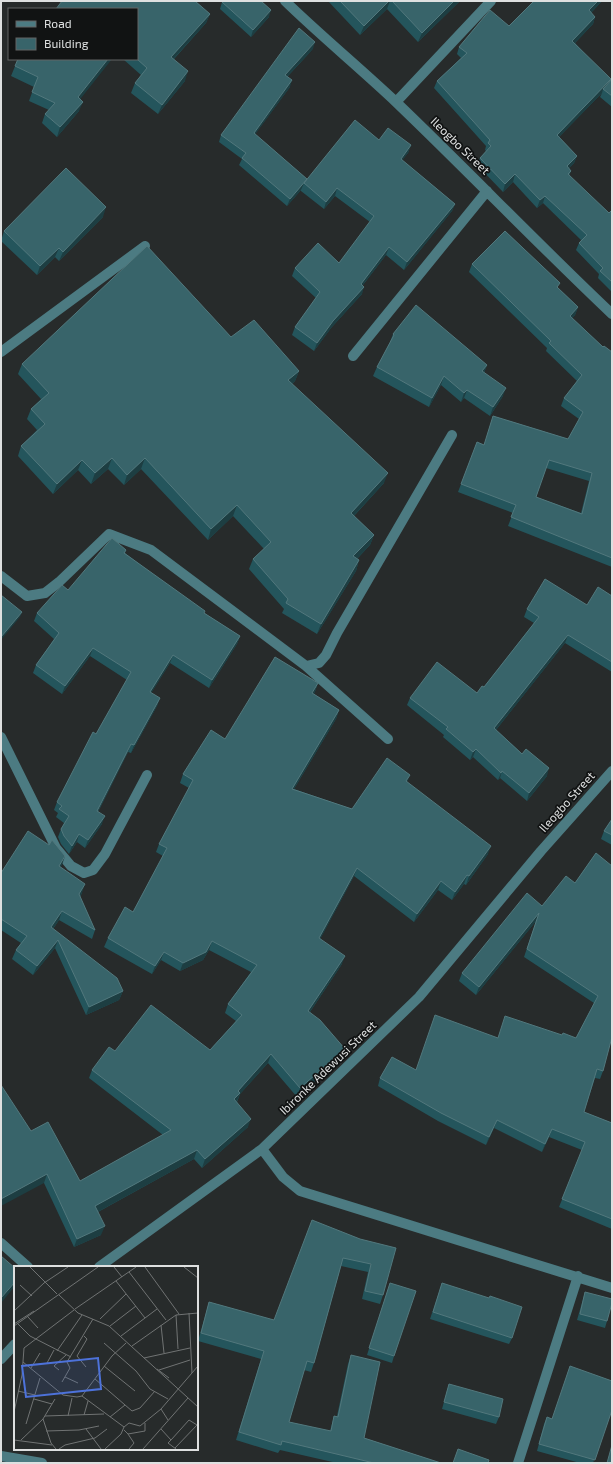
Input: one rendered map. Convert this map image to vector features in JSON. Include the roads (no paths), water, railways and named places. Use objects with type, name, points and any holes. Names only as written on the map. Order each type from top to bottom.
[{"type":"street","name":"Ileogbo Street","points":[[285,1],[317,32],[396,102],[555,260],[612,314]]},
{"type":"street","points":[[396,102],[491,1]]},
{"type":"street","points":[[353,356],[487,191]]},
{"type":"street","points":[[1,352],[145,246]]},
{"type":"street","points":[[306,666],[319,664],[326,655],[337,633],[452,435]]},
{"type":"street","points":[[1,576],[26,596],[45,593],[59,582],[109,534],[151,550],[306,666],[388,739]]},
{"type":"street","points":[[1,737],[56,848],[70,866],[84,873],[92,870],[105,854],[147,775]]},
{"type":"street","name":"Ileogbo Street","points":[[541,851],[612,771]]},
{"type":"street","name":"Ibironke Adewusi Street","points":[[100,1266],[262,1149],[419,997],[541,851]]},
{"type":"street","points":[[262,1149],[283,1177],[300,1191],[578,1276],[612,1288]]},
{"type":"street","points":[[1,1243],[27,1266]]},
{"type":"street","points":[[518,1463],[578,1276]]},
{"type":"street","points":[[1,1359],[14,1345]]},
{"type":"street","points":[[1,1456],[42,1463]]}]
